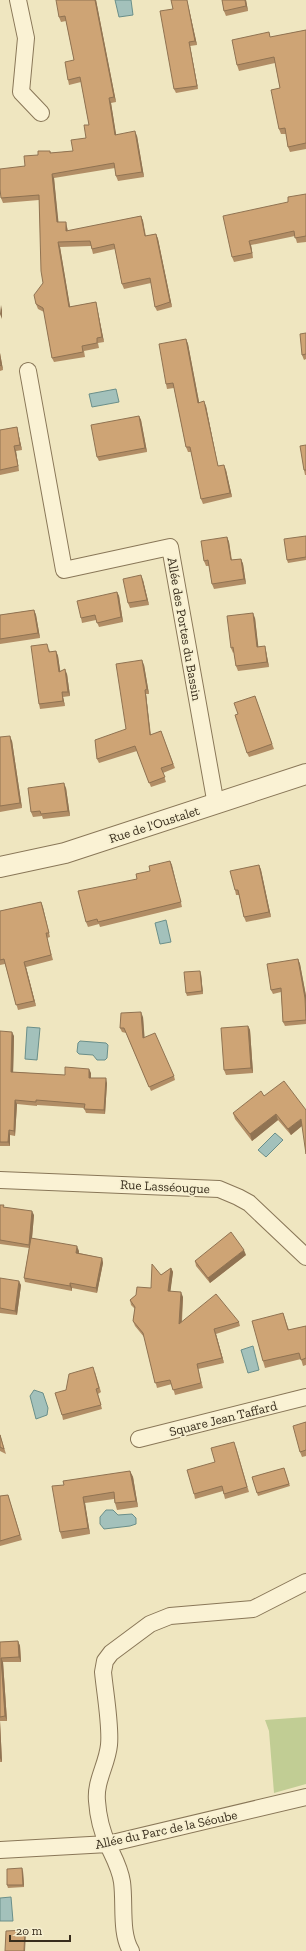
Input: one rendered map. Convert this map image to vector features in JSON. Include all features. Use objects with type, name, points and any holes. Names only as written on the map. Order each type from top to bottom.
[{"type":"street","points":[[18,0],[26,38],[21,92],[41,113]]},
{"type":"street","name":"Allée des Portes du Bassin","points":[[28,371],[64,570],[170,546],[216,804]]},
{"type":"street","name":"Rue de l'Oustalet","points":[[0,867],[65,853],[306,774]]},
{"type":"street","name":"Rue Lasséougue","points":[[0,1180],[219,1189],[238,1196],[249,1203],[306,1257]]},
{"type":"street","name":"Square Jean Taffard","points":[[140,1439],[306,1397]]},
{"type":"street","points":[[131,1951],[125,1938],[125,1906],[120,1872],[108,1844],[96,1800],[98,1782],[106,1760],[109,1743],[104,1672],[105,1661],[111,1653],[150,1624],[158,1620],[170,1616],[253,1609],[306,1582]]},
{"type":"street","name":"Allée du Parc de la Séoube","points":[[0,1850],[108,1844],[306,1797]]},
{"type":"green space","points":[[306,1717],[306,1784],[274,1793],[269,1731],[265,1720]]},
{"type":"water","points":[[115,0],[131,0],[133,15],[119,17]]},
{"type":"water","points":[[116,389],[119,402],[92,407],[89,394]]},
{"type":"water","points":[[166,920],[171,942],[160,944],[155,923]]},
{"type":"water","points":[[27,1027],[40,1028],[37,1060],[25,1059]]},
{"type":"water","points":[[80,1041],[106,1043],[108,1045],[107,1058],[105,1060],[97,1060],[93,1055],[79,1054],[77,1052],[78,1043]]},
{"type":"water","points":[[275,1133],[283,1140],[266,1157],[258,1150]]},
{"type":"water","points":[[253,1346],[259,1370],[248,1373],[241,1350]]},
{"type":"water","points":[[34,1390],[43,1393],[48,1408],[47,1415],[36,1419],[30,1396]]},
{"type":"water","points":[[106,1510],[113,1510],[118,1515],[132,1514],[136,1518],[136,1524],[104,1529],[100,1524],[100,1517]]},
{"type":"water","points":[[11,1897],[13,1921],[0,1921],[0,1898]]},
{"type":"building","points":[[56,0],[95,0],[114,97],[109,98],[115,135],[135,131],[142,172],[116,176],[114,163],[52,174],[57,222],[66,222],[66,231],[141,216],[145,236],[156,234],[170,302],[155,307],[150,278],[122,284],[114,244],[92,249],[90,241],[58,242],[69,307],[96,302],[102,337],[97,338],[97,343],[82,346],[83,352],[52,358],[43,308],[36,304],[34,295],[43,283],[41,271],[39,195],[1,198],[0,169],[25,166],[24,156],[38,155],[38,151],[50,151],[50,153],[73,151],[71,140],[86,138],[84,125],[89,125],[80,77],[68,80],[65,62],[74,60],[65,16],[59,17]]},
{"type":"building","points":[[171,0],[187,0],[195,41],[189,42],[197,86],[174,89],[160,11],[173,9]]},
{"type":"building","points":[[222,0],[245,0],[246,6],[224,11]]},
{"type":"building","points":[[306,30],[306,143],[288,147],[285,128],[279,129],[271,90],[280,88],[274,57],[237,65],[232,40],[269,32],[270,37]]},
{"type":"building","points":[[306,194],[306,236],[295,238],[294,231],[249,241],[252,253],[232,257],[223,216],[288,202],[288,197]]},
{"type":"building","points":[[306,333],[306,354],[302,355],[300,334]]},
{"type":"building","points":[[186,339],[198,403],[204,401],[218,466],[224,465],[230,493],[201,499],[190,447],[186,447],[173,383],[166,384],[159,344]]},
{"type":"building","points":[[139,416],[145,448],[97,457],[91,425]]},
{"type":"building","points":[[17,427],[20,445],[14,446],[18,466],[0,470],[0,430]]},
{"type":"building","points":[[306,445],[306,470],[304,470],[300,446]]},
{"type":"building","points":[[306,536],[306,557],[287,560],[284,539]]},
{"type":"building","points":[[227,537],[231,560],[241,559],[244,579],[212,584],[208,560],[204,561],[201,541]]},
{"type":"building","points":[[141,575],[147,600],[128,603],[123,579]]},
{"type":"building","points":[[117,592],[121,617],[97,623],[95,615],[81,618],[77,601]]},
{"type":"building","points":[[34,610],[38,633],[0,639],[0,615]]},
{"type":"building","points":[[253,613],[257,647],[265,646],[267,662],[236,666],[233,647],[231,648],[227,616]]},
{"type":"building","points":[[47,644],[49,652],[56,651],[59,672],[65,669],[68,692],[62,692],[63,701],[39,704],[31,646]]},
{"type":"building","points":[[142,660],[147,689],[145,690],[150,735],[161,731],[173,764],[161,768],[165,777],[149,783],[135,746],[97,759],[95,740],[126,729],[116,664]]},
{"type":"building","points":[[255,696],[272,744],[247,753],[235,715],[238,714],[234,703]]},
{"type":"building","points":[[10,736],[20,803],[0,806],[0,737]]},
{"type":"building","points":[[64,783],[68,811],[41,814],[40,811],[31,812],[28,788]]},
{"type":"building","points":[[170,861],[181,902],[98,922],[97,919],[86,922],[78,891],[137,879],[136,874],[150,871],[149,866]]},
{"type":"building","points":[[259,865],[269,912],[244,917],[238,890],[235,890],[230,871]]},
{"type":"building","points":[[41,902],[49,933],[46,933],[51,955],[24,962],[34,1001],[16,1005],[4,959],[0,960],[0,911]]},
{"type":"building","points":[[298,959],[305,998],[306,1020],[283,1022],[281,988],[271,990],[267,964]]},
{"type":"building","points":[[200,971],[202,991],[186,993],[184,972]]},
{"type":"building","points":[[141,1012],[143,1038],[155,1033],[174,1076],[149,1087],[124,1028],[120,1028],[121,1013]]},
{"type":"building","points":[[248,1026],[251,1068],[224,1070],[221,1028]]},
{"type":"building","points":[[0,1031],[12,1032],[11,1072],[65,1075],[65,1067],[89,1069],[89,1078],[106,1078],[104,1110],[84,1109],[85,1104],[15,1100],[14,1131],[9,1130],[8,1142],[0,1142]]},
{"type":"building","points":[[284,1081],[306,1110],[306,1154],[301,1119],[288,1129],[276,1114],[250,1134],[233,1113],[261,1091],[264,1096]]},
{"type":"building","points":[[0,1205],[4,1205],[3,1207],[32,1211],[29,1245],[0,1240]]},
{"type":"building","points":[[231,1232],[244,1250],[208,1278],[195,1261]]},
{"type":"building","points":[[31,1238],[77,1246],[76,1253],[102,1258],[96,1288],[70,1283],[70,1286],[24,1278]]},
{"type":"building","points":[[152,1264],[161,1275],[171,1268],[168,1291],[181,1292],[179,1324],[216,1294],[239,1322],[214,1329],[222,1358],[197,1364],[201,1383],[173,1390],[170,1380],[155,1383],[143,1333],[133,1321],[135,1307],[130,1300],[136,1295],[137,1287],[151,1288]]},
{"type":"building","points":[[0,1278],[19,1281],[15,1311],[0,1308]]},
{"type":"building","points":[[283,1313],[288,1330],[306,1326],[306,1358],[301,1360],[299,1353],[263,1361],[252,1321]]},
{"type":"building","points":[[93,1367],[99,1388],[96,1389],[101,1405],[62,1415],[55,1393],[66,1390],[69,1374]]},
{"type":"building","points":[[306,1422],[306,1450],[300,1452],[293,1426]]},
{"type":"building","points":[[0,1435],[4,1449],[0,1447]]},
{"type":"building","points":[[234,1442],[247,1487],[224,1494],[222,1486],[194,1494],[187,1470],[215,1462],[211,1448]]},
{"type":"building","points":[[284,1468],[289,1484],[257,1493],[252,1477]]},
{"type":"building","points":[[130,1471],[136,1501],[115,1503],[114,1492],[83,1497],[88,1528],[60,1532],[52,1486],[64,1485],[63,1481]]},
{"type":"building","points":[[8,1495],[20,1535],[0,1541],[0,1496]]},
{"type":"building","points":[[18,1641],[19,1657],[1,1658],[5,1716],[0,1717],[0,1642]]},
{"type":"building","points":[[22,1868],[23,1885],[7,1885],[7,1869]]},
{"type":"building","points":[[25,1930],[24,1951],[5,1951],[6,1931]]}]
